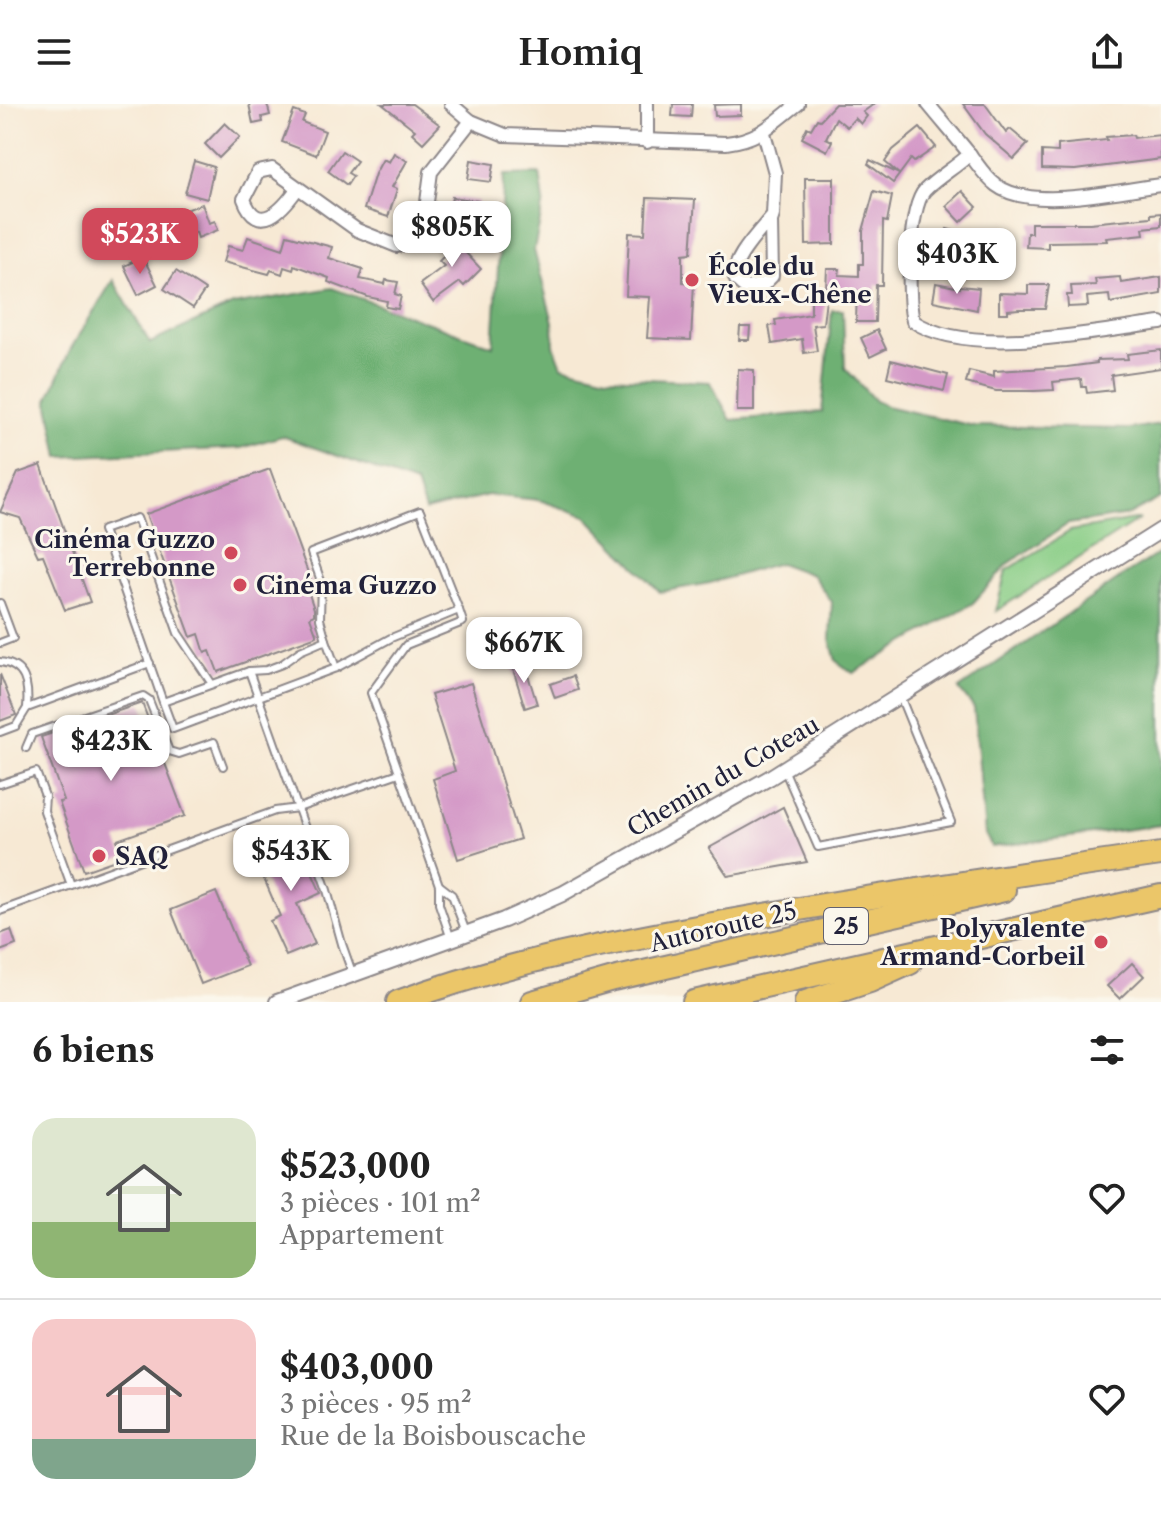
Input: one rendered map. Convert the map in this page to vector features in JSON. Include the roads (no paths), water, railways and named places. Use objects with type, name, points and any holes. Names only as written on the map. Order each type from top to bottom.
[{"type":"highway","points":[[398,1002],[496,970],[605,944],[873,896],[1161,854]]},
{"type":"highway","name":"Autoroute 25","points":[[532,1002],[697,960],[1161,854]]},
{"type":"highway","name":"25","points":[[694,1002],[1161,896]]},
{"type":"highway","points":[[806,1002],[870,981],[954,943]]},
{"type":"street","points":[[451,104],[471,121],[505,135],[726,143],[748,140],[764,133],[798,104]]},
{"type":"street","points":[[647,104],[647,142]]},
{"type":"street","points":[[928,104],[996,185],[1011,193],[1037,198],[1161,185]]},
{"type":"street","points":[[297,189],[284,208],[270,216],[261,217],[252,213],[244,199],[258,172],[272,169],[357,230],[397,246],[406,244],[416,235],[425,217],[431,172],[471,121]]},
{"type":"street","points":[[764,133],[775,173],[772,276],[764,284],[746,288],[736,280],[734,271],[737,260],[773,215]]},
{"type":"street","points":[[970,154],[918,199],[909,292],[913,321],[925,329],[988,340],[1032,339],[1161,323]]},
{"type":"street","name":"Chemin du Coteau","points":[[277,1002],[466,934],[562,894],[784,769],[1161,530]]},
{"type":"lane","points":[[336,668],[320,619],[321,581],[311,553],[420,511],[463,622],[406,645],[371,693],[439,885],[439,904],[451,939]]},
{"type":"lane","points":[[212,684],[178,633],[137,518],[103,530],[173,729],[336,668],[391,638],[459,610]]},
{"type":"lane","points":[[0,603],[13,638],[0,643]]},
{"type":"lane","points":[[163,702],[249,671],[266,670],[282,664],[300,651],[326,640]]},
{"type":"lane","points":[[0,662],[18,668],[27,680],[29,689],[27,708],[16,726],[0,732]]},
{"type":"lane","points":[[27,708],[150,663]]},
{"type":"lane","points":[[249,671],[353,975]]},
{"type":"lane","points":[[26,748],[32,734],[143,696],[149,700],[169,751],[179,754],[214,742],[223,766]]},
{"type":"lane","points":[[784,769],[818,847],[951,822],[900,696]]},
{"type":"lane","points":[[0,784],[36,772],[45,796],[44,811],[71,885]]},
{"type":"lane","points":[[0,911],[275,811],[298,808],[399,773]]},
{"type":"lane","points":[[439,885],[452,895],[466,934]]},
{"type":"place","name":"École du Vieux-Chêne","points":[[692,280]]},
{"type":"place","name":"Cinéma Guzzo Terrebonne","points":[[231,553]]},
{"type":"place","name":"Cinéma Guzzo","points":[[240,585]]},
{"type":"place","name":"SAQ","points":[[99,856]]},
{"type":"place","name":"Polyvalente Armand-Corbeil","points":[[1101,942]]}]
